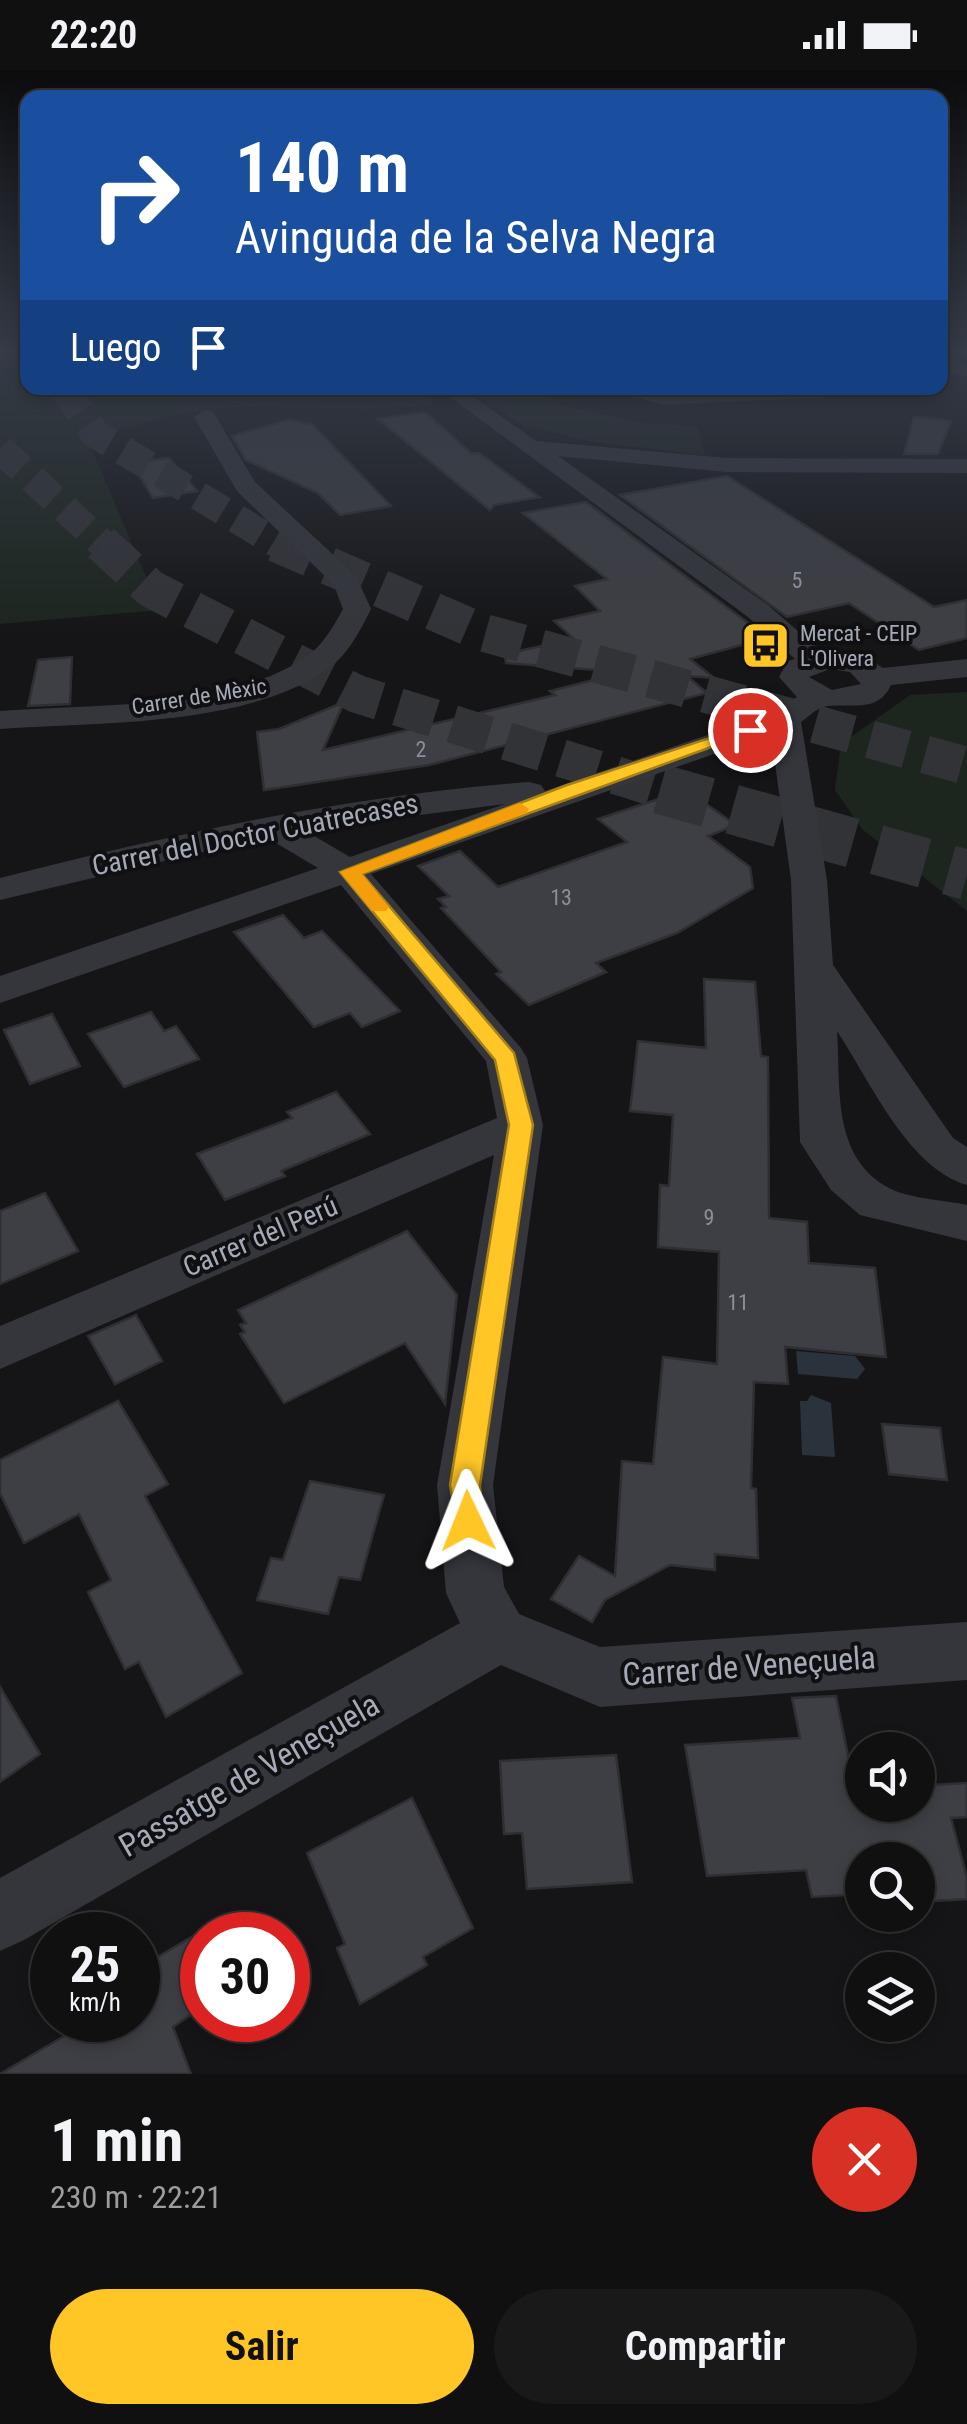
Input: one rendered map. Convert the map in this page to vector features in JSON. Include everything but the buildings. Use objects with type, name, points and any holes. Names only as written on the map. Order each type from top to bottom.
[{"type":"street","name":"Carrer de Mèxic","points":[[0,720],[183,703],[261,690],[315,665],[339,642],[357,609],[346,582],[245,486],[223,449]]},
{"type":"street","points":[[532,449],[758,612],[815,661]]},
{"type":"street","points":[[546,449],[727,466],[967,466]]},
{"type":"street","points":[[877,678],[876,688],[863,696],[842,699],[819,696],[801,687],[794,676],[799,667],[815,661],[852,663],[877,678],[967,668]]},
{"type":"street","points":[[0,990],[350,872],[573,789],[785,719],[819,696]]},
{"type":"street","points":[[785,719],[809,880],[822,1142],[846,1178],[876,1203],[958,1213]]},
{"type":"street","name":"Carrer del Doctor Cuatrecases","points":[[0,890],[95,864],[372,806],[573,789]]},
{"type":"street","points":[[274,827],[350,872],[506,1058],[521,1125],[465,1485],[475,1593],[498,1634]]},
{"type":"street","points":[[816,969],[938,1150],[967,1168]]},
{"type":"street","name":"Carrer del Perú","points":[[0,1348],[521,1125]]},
{"type":"street","name":"Carrer de Veneçuela","points":[[498,1634],[600,1677],[967,1652]]},
{"type":"street","name":"Passatge de Veneçuela","points":[[0,1916],[498,1634]]},
{"type":"shaded area","points":[[0,449],[91,449],[160,610],[0,624]]},
{"type":"shaded area","points":[[649,449],[703,449],[705,455]]},
{"type":"shaded area","points":[[967,692],[967,911],[863,830],[835,790],[841,744],[910,695]]},
{"type":"shaded area","points":[[796,1351],[855,1356],[865,1369],[857,1379],[798,1374]]},
{"type":"shaded area","points":[[811,1395],[831,1403],[835,1457],[802,1455],[800,1401],[807,1401]]},
{"type":"tunnel","points":[[0,449],[104,545]]},
{"type":"tunnel","points":[[120,449],[278,544]]},
{"type":"tunnel","points":[[101,543],[151,589],[357,694],[669,792]]},
{"type":"tunnel","points":[[278,544],[481,632],[967,766]]},
{"type":"tunnel","points":[[660,789],[967,875]]},
{"type":"slow traffic","points":[[379,907],[350,872],[520,809]]},
{"type":"place","name":"Mercat - CEIP L'Olivera","points":[[765,646]]},
{"type":"route","points":[[468,1521],[465,1485],[521,1125],[506,1058],[350,872],[573,789],[750,730]]}]
